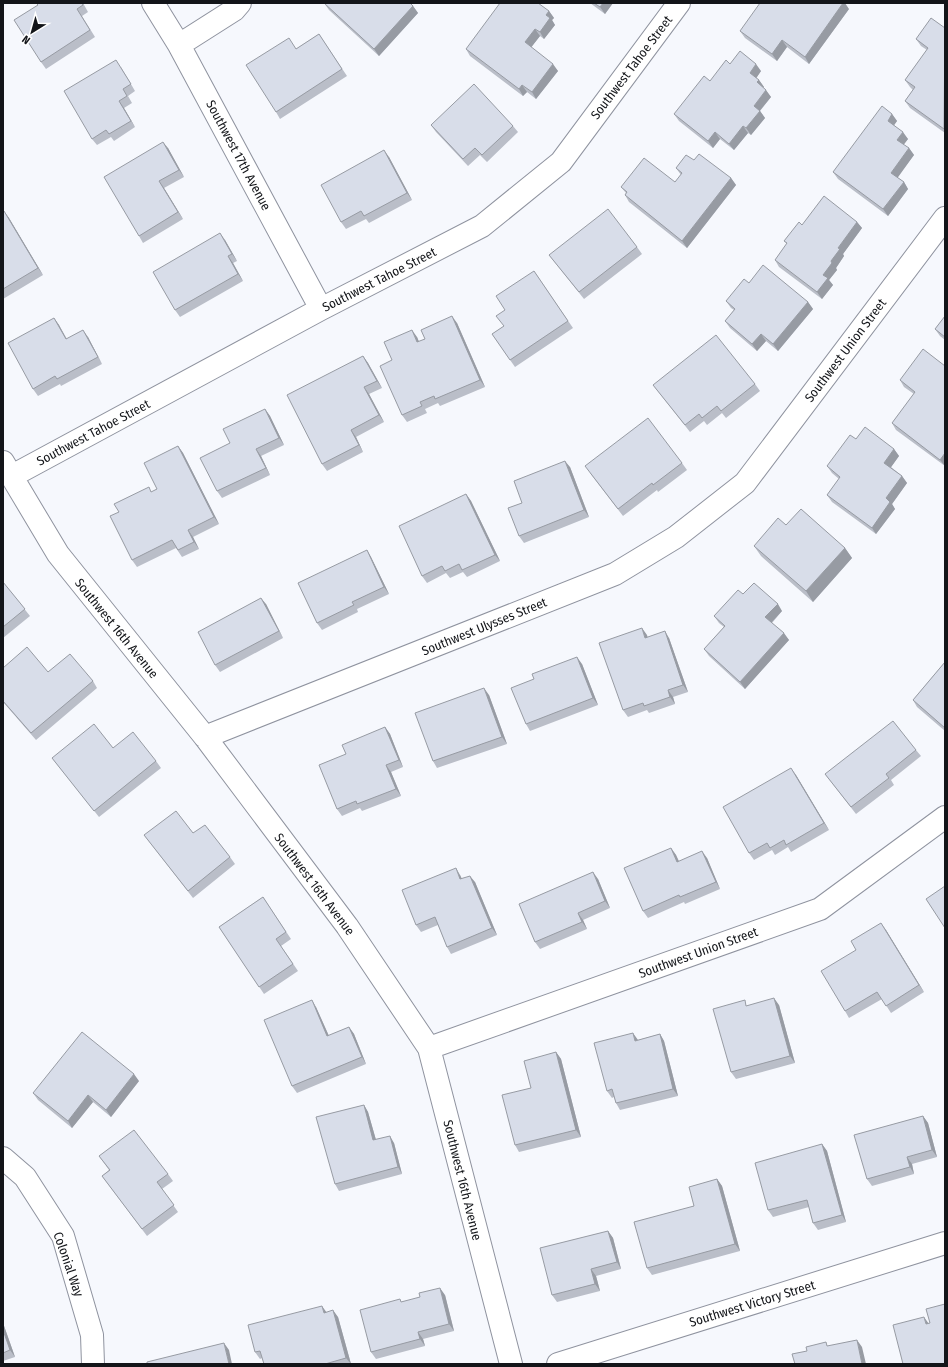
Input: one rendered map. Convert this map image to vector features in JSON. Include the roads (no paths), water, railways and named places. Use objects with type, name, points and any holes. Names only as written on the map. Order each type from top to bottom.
[{"type":"street","name":"Southwest 17th Avenue","points":[[153,3],[179,45],[321,309]]},
{"type":"street","points":[[179,45],[234,10],[240,3]]},
{"type":"street","name":"Southwest Tahoe Street","points":[[7,469],[482,226],[561,162],[679,3]]},
{"type":"street","name":"Southwest Union Street","points":[[745,483],[945,218]]},
{"type":"street","name":"Southwest 16th Avenue","points":[[7,469],[58,554],[205,737],[347,926],[429,1048],[511,1364]]},
{"type":"street","name":"Southwest Ulysses Street","points":[[205,737],[615,574],[676,538],[745,483]]},
{"type":"street","name":"Southwest Union Street","points":[[429,1048],[820,909],[945,817]]},
{"type":"street","name":"Colonial Way","points":[[3,1158],[25,1177],[62,1236],[92,1335],[93,1364]]},
{"type":"street","name":"Southwest Victory Street","points":[[558,1364],[945,1243]]}]
